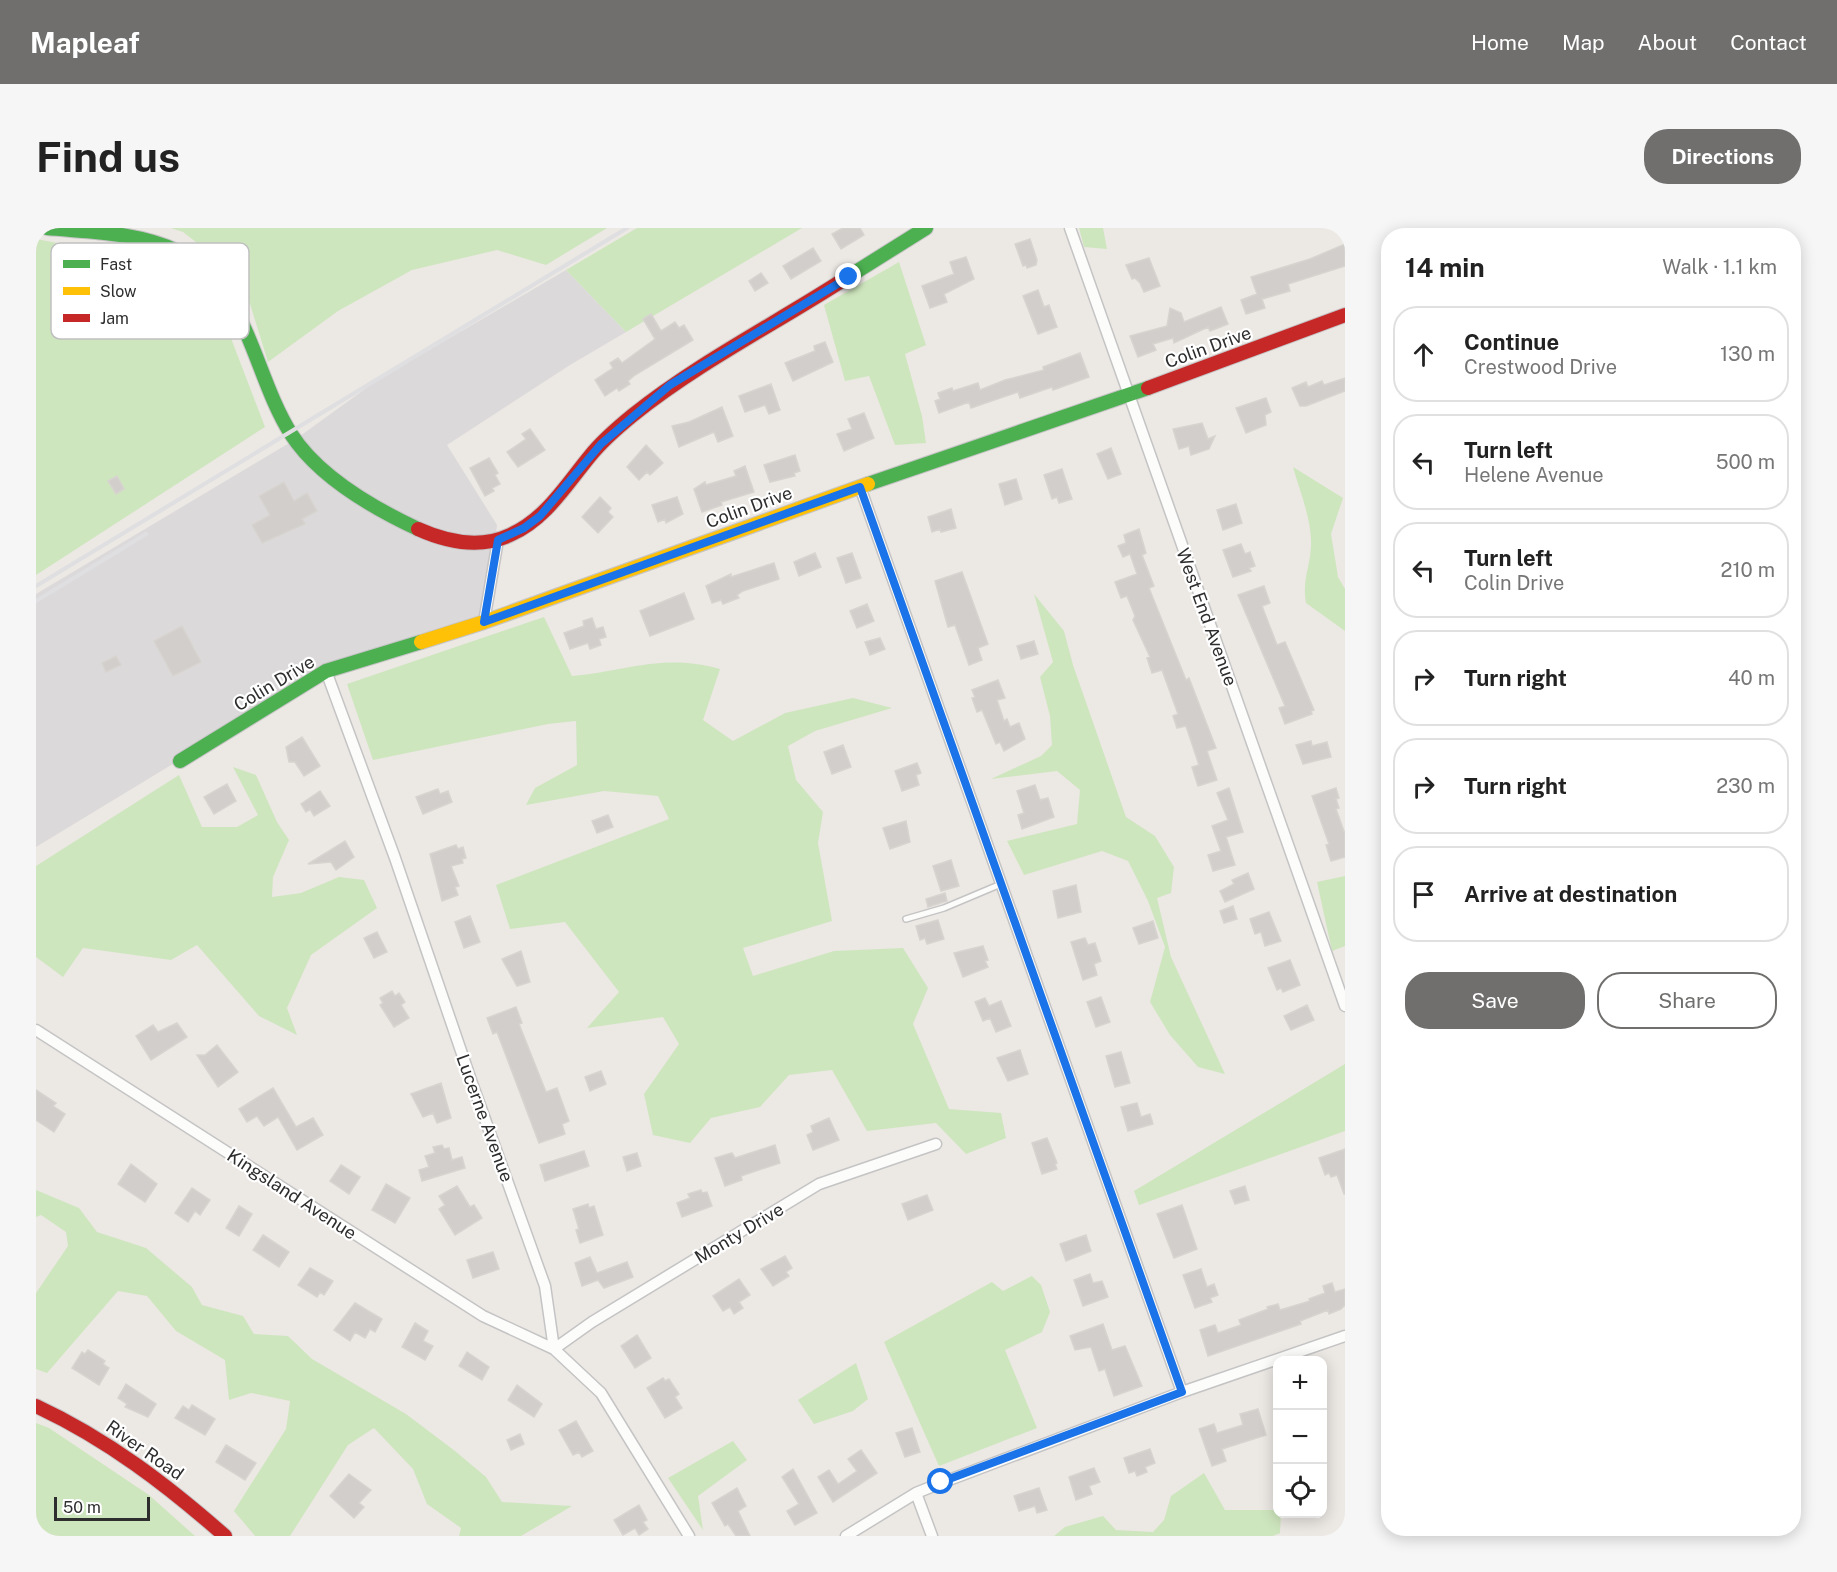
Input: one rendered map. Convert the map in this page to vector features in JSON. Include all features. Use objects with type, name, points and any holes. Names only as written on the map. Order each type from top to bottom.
[{"type":"street","points":[[47,228],[148,240],[155,243]]},
{"type":"street","points":[[249,339],[282,418],[306,453],[318,465],[367,500],[429,534],[459,543],[498,540],[524,528],[540,516],[601,444],[670,385],[926,228]]},
{"type":"street","name":"West End Avenue","points":[[1070,228],[1345,1005]]},
{"type":"street","name":"Colin Drive","points":[[180,761],[326,671],[484,622],[860,487],[1128,395],[1345,315]]},
{"type":"street","points":[[860,487],[1182,1392]]},
{"type":"street","points":[[484,622],[498,540]]},
{"type":"street","name":"Lucerne Avenue","points":[[326,671],[395,858],[475,1094],[545,1286],[554,1349]]},
{"type":"street","name":"Kingsland Avenue","points":[[36,1030],[483,1316],[554,1349]]},
{"type":"street","name":"Monty Drive","points":[[554,1349],[592,1322],[819,1184],[936,1144]]},
{"type":"street","points":[[846,1536],[916,1493],[1182,1392],[1345,1336]]},
{"type":"street","points":[[554,1349],[601,1393],[689,1536]]},
{"type":"street","name":"River Road","points":[[36,1406],[79,1426],[121,1453],[183,1499],[225,1536]]},
{"type":"street","points":[[916,1493],[932,1536]]},
{"type":"lane","points":[[906,919],[944,908],[1001,884]]},
{"type":"shaded area","points":[[566,270],[626,332],[570,365],[447,445],[497,525],[484,622],[326,671],[36,847],[36,594],[296,439],[376,381]]},
{"type":"green space","points":[[171,228],[607,228],[546,265],[497,250],[412,270],[338,311],[268,362],[249,301],[249,243],[197,243],[183,232]]},
{"type":"green space","points":[[637,228],[802,228],[626,332],[566,270]]},
{"type":"green space","points":[[1079,228],[1103,228],[1107,249],[1084,247]]},
{"type":"green space","points":[[36,239],[57,243],[51,243],[51,339],[231,339],[265,427],[36,575]]},
{"type":"green space","points":[[899,262],[926,345],[905,354],[922,416],[926,443],[895,445],[869,376],[845,381],[824,305]]},
{"type":"green space","points":[[1293,467],[1343,498],[1331,534],[1338,577],[1345,589],[1345,631],[1306,603],[1305,587],[1311,536],[1308,516]]},
{"type":"green space","points":[[1034,594],[1064,631],[1073,665],[1126,817],[1155,836],[1174,867],[1171,893],[1157,898],[1171,957],[1225,1074],[1198,1067],[1170,1035],[1150,1002],[1165,947],[1148,901],[1128,861],[1102,851],[1024,875],[1007,841],[1077,824],[1080,790],[1057,771],[991,779],[1041,756],[1052,745],[1050,716],[1040,677],[1053,662]]},
{"type":"green space","points":[[544,617],[572,676],[662,663],[680,663],[720,669],[703,720],[733,741],[785,713],[853,698],[892,708],[815,731],[788,746],[796,780],[823,812],[818,843],[832,921],[743,948],[753,976],[834,951],[903,948],[928,988],[913,1024],[949,1109],[1001,1113],[1006,1138],[966,1154],[936,1123],[867,1131],[832,1070],[789,1075],[760,1107],[711,1118],[690,1143],[653,1135],[644,1094],[679,1044],[663,1017],[587,1028],[619,992],[565,922],[510,929],[496,885],[669,819],[658,796],[604,791],[526,805],[535,788],[577,765],[576,721],[548,724],[373,760],[347,684]]},
{"type":"green space","points":[[233,767],[256,775],[277,822],[289,840],[273,877],[272,897],[301,893],[339,877],[364,880],[377,908],[311,955],[287,1008],[297,1035],[259,1016],[197,945],[171,960],[83,948],[63,977],[36,957],[36,866],[179,775],[202,827],[237,827],[258,815]]},
{"type":"green space","points":[[1345,876],[1345,946],[1332,951],[1317,882]]},
{"type":"green space","points":[[1345,1064],[1345,1131],[1139,1205],[1134,1191]]},
{"type":"green space","points":[[36,1190],[79,1208],[97,1232],[146,1248],[192,1287],[202,1305],[243,1316],[254,1334],[288,1336],[312,1359],[406,1414],[486,1477],[502,1502],[572,1506],[521,1536],[459,1536],[461,1528],[427,1504],[413,1469],[374,1428],[348,1445],[290,1536],[255,1536],[234,1511],[286,1429],[290,1401],[251,1393],[229,1400],[225,1360],[176,1331],[147,1296],[118,1291],[47,1373],[36,1369],[36,1293],[68,1246],[66,1232],[41,1215],[36,1217]]},
{"type":"green space","points":[[1032,1276],[1041,1285],[1050,1312],[1042,1332],[1005,1350],[1037,1428],[939,1466],[884,1342],[992,1282],[1003,1291]]},
{"type":"green space","points":[[856,1363],[868,1399],[853,1411],[814,1424],[798,1400]]},
{"type":"green space","points":[[36,1423],[49,1428],[149,1495],[195,1536],[36,1536]]},
{"type":"green space","points":[[733,1441],[747,1460],[698,1496],[703,1530],[668,1478]]},
{"type":"green space","points":[[1204,1473],[1225,1510],[1273,1510],[1273,1518],[1281,1518],[1280,1533],[1273,1536],[1054,1536],[1065,1527],[1103,1516],[1116,1530],[1153,1532],[1164,1520],[1171,1496]]},
{"type":"building","points":[[843,228],[860,228],[864,235],[841,249],[832,234]]},
{"type":"building","points":[[1030,239],[1037,260],[1036,265],[1027,268],[1026,265],[1023,266],[1015,244]]},
{"type":"building","points":[[1345,244],[1345,266],[1288,284],[1290,291],[1262,299],[1265,308],[1246,314],[1241,300],[1257,294],[1251,277],[1310,259]]},
{"type":"building","points":[[813,248],[821,261],[791,279],[783,266]]},
{"type":"building","points":[[966,257],[974,279],[944,294],[947,302],[930,308],[922,286],[954,274],[950,262]]},
{"type":"building","points":[[1149,258],[1160,286],[1144,292],[1140,283],[1135,278],[1132,279],[1126,265]]},
{"type":"building","points":[[761,273],[768,283],[755,291],[749,281]]},
{"type":"building","points":[[1038,290],[1044,307],[1049,305],[1057,327],[1038,334],[1023,296]]},
{"type":"building","points":[[1221,307],[1228,324],[1210,331],[1208,327],[1174,343],[1173,338],[1153,344],[1156,350],[1138,357],[1130,336],[1167,326],[1170,308],[1181,313],[1184,322]]},
{"type":"building","points":[[651,314],[661,331],[675,322],[679,328],[684,325],[693,340],[635,375],[628,381],[630,384],[619,391],[617,388],[605,396],[595,380],[613,368],[610,363],[618,358],[622,363],[655,339],[643,319]]},
{"type":"building","points":[[825,342],[833,362],[793,381],[785,363],[815,351],[814,346]]},
{"type":"building","points":[[1080,353],[1089,377],[1053,390],[1052,387],[1020,398],[1018,392],[971,408],[969,402],[939,413],[935,401],[940,399],[938,393],[978,383],[980,390],[1005,380],[1044,370],[1043,367]]},
{"type":"building","points":[[1345,378],[1345,391],[1306,406],[1300,406],[1292,388],[1306,382],[1308,387],[1322,381],[1324,385]]},
{"type":"building","points":[[771,384],[780,410],[769,414],[765,405],[745,412],[739,396]]},
{"type":"building","points":[[1266,398],[1271,412],[1265,415],[1266,425],[1246,433],[1236,408]]},
{"type":"building","points":[[722,407],[733,436],[718,442],[714,432],[679,447],[672,426],[689,422]]},
{"type":"building","points":[[864,413],[874,438],[844,451],[837,434],[852,429],[848,419]]},
{"type":"building","points":[[1202,423],[1208,439],[1215,436],[1209,449],[1191,455],[1189,446],[1179,449],[1173,429]]},
{"type":"building","points":[[530,429],[545,450],[518,467],[507,452],[526,439],[522,434]]},
{"type":"building","points":[[646,445],[663,463],[650,475],[647,472],[639,480],[627,467]]},
{"type":"building","points":[[1111,448],[1121,474],[1108,479],[1097,454]]},
{"type":"building","points":[[795,455],[800,471],[794,473],[795,476],[770,482],[764,465]]},
{"type":"building","points":[[489,458],[498,473],[495,475],[500,484],[492,488],[494,491],[485,496],[470,468]]},
{"type":"building","points":[[745,466],[754,492],[721,502],[722,505],[702,512],[694,489],[705,482],[706,485],[736,476],[734,471]]},
{"type":"building","points":[[1062,469],[1072,499],[1059,503],[1057,497],[1052,499],[1044,475]]},
{"type":"building","points":[[117,476],[124,489],[116,494],[108,481]]},
{"type":"building","points":[[1016,479],[1022,499],[1005,505],[999,484]]},
{"type":"building","points":[[284,482],[294,501],[307,493],[317,511],[302,519],[305,524],[262,543],[252,525],[270,515],[259,496]]},
{"type":"building","points":[[600,497],[611,508],[608,512],[613,517],[598,533],[582,517]]},
{"type":"building","points":[[677,497],[683,514],[666,523],[665,519],[658,522],[652,505]]},
{"type":"building","points":[[1236,504],[1242,523],[1223,530],[1217,510]]},
{"type":"building","points":[[951,509],[956,528],[932,532],[928,517]]},
{"type":"building","points":[[1139,529],[1146,553],[1142,555],[1154,586],[1149,588],[1186,680],[1189,678],[1216,748],[1207,751],[1217,780],[1198,786],[1192,767],[1199,765],[1186,726],[1177,728],[1173,716],[1178,714],[1162,670],[1152,673],[1147,658],[1150,657],[1133,620],[1135,616],[1127,596],[1121,598],[1115,582],[1137,574],[1130,554],[1123,557],[1118,546],[1126,543],[1124,535]]},
{"type":"building","points":[[1241,544],[1245,554],[1250,552],[1255,566],[1249,568],[1251,571],[1233,577],[1223,550]]},
{"type":"building","points":[[815,553],[821,567],[799,576],[794,562]]},
{"type":"building","points":[[852,553],[861,578],[846,583],[837,558]]},
{"type":"building","points":[[774,563],[779,579],[743,591],[737,595],[739,598],[723,604],[721,600],[712,603],[706,586],[731,574],[731,577]]},
{"type":"building","points":[[962,572],[988,644],[978,648],[982,660],[969,665],[955,625],[948,627],[935,581]]},
{"type":"building","points":[[1264,586],[1270,603],[1262,606],[1277,645],[1285,642],[1314,710],[1311,711],[1312,714],[1285,724],[1279,708],[1285,706],[1238,595]]},
{"type":"building","points":[[684,593],[694,619],[650,636],[640,611]]},
{"type":"building","points":[[867,604],[874,621],[857,628],[850,611]]},
{"type":"building","points":[[592,618],[596,629],[603,627],[606,637],[599,639],[601,645],[590,649],[588,643],[570,649],[564,633],[584,626],[583,621]]},
{"type":"building","points":[[182,626],[201,662],[173,676],[154,641]]},
{"type":"building","points":[[880,638],[885,649],[870,655],[865,642]]},
{"type":"building","points":[[1034,641],[1038,654],[1021,659],[1017,646]]},
{"type":"building","points":[[116,656],[121,665],[106,672],[102,663]]},
{"type":"building","points":[[998,680],[1005,698],[997,700],[1004,721],[1007,719],[1010,727],[1019,723],[1025,739],[1004,751],[1000,742],[996,744],[982,710],[977,712],[972,698],[975,697],[972,690]]},
{"type":"building","points":[[302,737],[320,766],[304,776],[295,762],[289,762],[286,747]]},
{"type":"building","points":[[1311,741],[1312,746],[1327,742],[1331,757],[1303,764],[1296,745]]},
{"type":"building","points":[[843,745],[851,767],[832,774],[824,752]]},
{"type":"building","points":[[917,763],[921,773],[916,775],[919,785],[902,791],[895,771]]},
{"type":"building","points":[[227,784],[236,801],[214,814],[204,797]]},
{"type":"building","points":[[1035,785],[1040,800],[1048,798],[1054,817],[1022,829],[1018,815],[1024,813],[1017,791]]},
{"type":"building","points":[[1229,788],[1243,832],[1226,837],[1235,865],[1213,871],[1208,855],[1221,851],[1212,826],[1228,820],[1217,793]]},
{"type":"building","points":[[1336,788],[1339,808],[1336,809],[1345,834],[1345,857],[1331,861],[1326,845],[1329,844],[1312,796]]},
{"type":"building","points":[[438,789],[440,794],[448,791],[452,802],[423,814],[416,797]]},
{"type":"building","points":[[320,791],[330,806],[314,816],[310,809],[306,812],[301,804]]},
{"type":"building","points":[[608,815],[613,827],[597,833],[592,821]]},
{"type":"building","points":[[906,821],[910,842],[890,849],[883,828]]},
{"type":"building","points":[[345,841],[354,857],[336,870],[331,862],[308,864]]},
{"type":"building","points":[[456,845],[458,849],[463,847],[466,858],[462,859],[463,863],[451,866],[459,886],[455,887],[458,895],[442,901],[430,854]]},
{"type":"building","points":[[951,860],[959,886],[941,891],[933,866]]},
{"type":"building","points":[[1248,873],[1254,889],[1225,902],[1220,891],[1234,884],[1232,880]]},
{"type":"building","points":[[1076,885],[1081,912],[1058,918],[1053,891]]},
{"type":"building","points":[[945,893],[947,901],[928,907],[926,899]]},
{"type":"building","points":[[1233,906],[1237,919],[1224,923],[1220,911]]},
{"type":"building","points":[[1269,912],[1281,941],[1265,946],[1261,932],[1255,934],[1250,919]]},
{"type":"building","points":[[470,916],[480,942],[464,948],[455,922]]},
{"type":"building","points":[[938,920],[944,939],[927,944],[925,938],[920,940],[916,926]]},
{"type":"building","points":[[1153,921],[1158,938],[1139,944],[1133,928]]},
{"type":"building","points":[[377,932],[387,952],[374,958],[364,938]]},
{"type":"building","points":[[1085,938],[1088,945],[1095,943],[1101,961],[1094,964],[1097,975],[1083,980],[1071,942]]},
{"type":"building","points":[[983,946],[988,967],[963,977],[954,953]]},
{"type":"building","points":[[521,951],[530,982],[517,986],[502,959]]},
{"type":"building","points":[[1290,960],[1300,985],[1283,992],[1281,988],[1277,990],[1268,968]]},
{"type":"building","points":[[392,991],[395,996],[399,993],[405,1002],[401,1005],[409,1018],[394,1027],[380,1005],[383,1003],[380,998]]},
{"type":"building","points":[[1101,997],[1110,1022],[1096,1027],[1087,1002]]},
{"type":"building","points":[[985,998],[989,1006],[1001,1001],[1011,1026],[996,1032],[990,1018],[983,1021],[975,1002]]},
{"type":"building","points":[[1307,1005],[1314,1020],[1291,1030],[1284,1016]]},
{"type":"building","points":[[516,1007],[522,1023],[519,1024],[546,1092],[557,1088],[569,1121],[562,1124],[565,1134],[539,1143],[497,1032],[493,1034],[487,1018]]},
{"type":"building","points":[[177,1023],[187,1037],[151,1060],[136,1036],[153,1025],[158,1032]]},
{"type":"building","points":[[217,1045],[238,1072],[218,1087],[197,1055],[205,1055]]},
{"type":"building","points":[[1020,1050],[1028,1074],[1008,1081],[997,1058]]},
{"type":"building","points":[[1121,1052],[1130,1083],[1115,1087],[1106,1056]]},
{"type":"building","points":[[601,1071],[606,1084],[590,1091],[585,1077]]},
{"type":"building","points":[[441,1083],[451,1118],[437,1123],[433,1113],[423,1117],[411,1094]]},
{"type":"building","points":[[273,1088],[296,1127],[313,1118],[323,1135],[297,1150],[278,1117],[264,1126],[257,1116],[247,1122],[239,1109]]},
{"type":"building","points":[[36,1090],[56,1103],[53,1106],[65,1114],[54,1132],[36,1120]]},
{"type":"building","points":[[1137,1103],[1141,1117],[1150,1114],[1153,1124],[1128,1131],[1121,1107]]},
{"type":"building","points":[[829,1118],[839,1140],[813,1150],[807,1135],[813,1132],[811,1126]]},
{"type":"building","points":[[1047,1138],[1057,1163],[1055,1164],[1057,1169],[1042,1174],[1032,1143]]},
{"type":"building","points":[[442,1145],[444,1149],[449,1148],[452,1160],[462,1157],[465,1168],[422,1181],[419,1170],[429,1167],[425,1156],[435,1153],[433,1147]]},
{"type":"building","points":[[775,1145],[780,1163],[741,1176],[742,1180],[725,1186],[715,1158],[732,1153],[735,1158]]},
{"type":"building","points":[[1345,1149],[1344,1194],[1337,1175],[1331,1177],[1329,1173],[1325,1175],[1319,1158]]},
{"type":"building","points":[[584,1151],[589,1166],[545,1181],[540,1165]]},
{"type":"building","points":[[637,1153],[641,1166],[627,1171],[623,1157]]},
{"type":"building","points":[[131,1164],[157,1184],[145,1202],[118,1184]]},
{"type":"building","points":[[341,1165],[360,1177],[349,1194],[330,1181]]},
{"type":"building","points":[[386,1184],[410,1198],[395,1223],[372,1210]]},
{"type":"building","points":[[457,1186],[470,1207],[474,1205],[482,1218],[455,1235],[439,1209],[445,1205],[439,1196]]},
{"type":"building","points":[[1245,1186],[1249,1200],[1235,1204],[1230,1191]]},
{"type":"building","points":[[192,1188],[210,1200],[200,1215],[195,1211],[188,1222],[175,1213]]},
{"type":"building","points":[[701,1190],[702,1193],[707,1192],[712,1206],[682,1217],[677,1203],[690,1198],[688,1194]]},
{"type":"building","points":[[927,1195],[933,1210],[908,1220],[902,1204]]},
{"type":"building","points":[[588,1204],[589,1208],[594,1206],[603,1235],[580,1243],[576,1230],[579,1229],[573,1209]]},
{"type":"building","points":[[1182,1205],[1197,1249],[1174,1258],[1157,1214]]},
{"type":"building","points":[[239,1206],[252,1214],[239,1236],[226,1228]]},
{"type":"building","points":[[263,1235],[289,1252],[279,1267],[253,1250]]},
{"type":"building","points":[[1086,1235],[1091,1251],[1066,1261],[1060,1244]]},
{"type":"building","points":[[493,1252],[499,1269],[473,1278],[467,1260]]},
{"type":"building","points":[[785,1256],[792,1268],[786,1272],[789,1276],[773,1286],[761,1269]]},
{"type":"building","points":[[590,1257],[597,1273],[627,1262],[633,1277],[604,1288],[598,1280],[582,1286],[575,1263]]},
{"type":"building","points":[[310,1268],[333,1281],[324,1295],[320,1292],[317,1297],[298,1285]]},
{"type":"building","points":[[1201,1269],[1207,1287],[1214,1284],[1218,1295],[1210,1298],[1212,1302],[1195,1308],[1183,1275]]},
{"type":"building","points":[[1090,1274],[1093,1283],[1102,1281],[1108,1297],[1083,1306],[1074,1280]]},
{"type":"building","points":[[739,1279],[750,1295],[739,1302],[743,1308],[734,1314],[730,1307],[723,1311],[713,1296]]},
{"type":"building","points":[[1332,1283],[1335,1292],[1345,1289],[1345,1305],[1341,1309],[1329,1314],[1328,1310],[1300,1321],[1301,1324],[1208,1356],[1200,1330],[1215,1325],[1218,1333],[1241,1325],[1239,1320],[1268,1309],[1267,1307],[1278,1304],[1280,1310],[1310,1301],[1309,1299],[1325,1293],[1323,1286]]},
{"type":"building","points":[[355,1303],[382,1319],[375,1332],[370,1329],[365,1338],[355,1332],[350,1341],[334,1330]]},
{"type":"building","points":[[415,1323],[428,1331],[423,1341],[433,1346],[425,1360],[402,1347]]},
{"type":"building","points":[[1103,1324],[1112,1350],[1125,1346],[1142,1386],[1114,1396],[1105,1369],[1099,1371],[1091,1347],[1075,1350],[1070,1336]]},
{"type":"building","points":[[637,1335],[651,1358],[635,1368],[621,1346]]},
{"type":"building","points":[[88,1350],[105,1361],[103,1364],[109,1368],[99,1385],[72,1368],[82,1352],[85,1354]]},
{"type":"building","points":[[467,1352],[489,1367],[482,1380],[459,1366]]},
{"type":"building","points":[[663,1378],[665,1381],[669,1379],[679,1394],[675,1397],[682,1408],[665,1418],[647,1388]]},
{"type":"building","points":[[126,1384],[156,1404],[148,1417],[125,1407],[127,1404],[118,1398]]},
{"type":"building","points":[[517,1385],[542,1404],[534,1417],[508,1400]]},
{"type":"building","points":[[192,1405],[215,1419],[205,1435],[175,1418],[183,1406],[189,1410]]},
{"type":"building","points":[[1258,1409],[1266,1435],[1222,1449],[1226,1461],[1212,1466],[1199,1429],[1214,1424],[1217,1433],[1243,1425],[1240,1414]]},
{"type":"building","points":[[576,1421],[593,1451],[582,1457],[579,1452],[573,1455],[559,1430]]},
{"type":"building","points":[[912,1428],[920,1452],[905,1457],[896,1433]]},
{"type":"building","points":[[520,1434],[524,1444],[511,1450],[507,1440]]},
{"type":"building","points":[[226,1445],[256,1463],[245,1480],[216,1462]]},
{"type":"building","points":[[1150,1449],[1155,1463],[1145,1467],[1147,1472],[1137,1476],[1135,1471],[1129,1473],[1124,1458]]},
{"type":"building","points":[[861,1450],[877,1473],[833,1502],[818,1477],[829,1470],[838,1484],[857,1471],[848,1459]]},
{"type":"building","points":[[1094,1468],[1100,1482],[1089,1486],[1092,1494],[1076,1500],[1069,1477]]},
{"type":"building","points":[[793,1469],[817,1513],[795,1525],[787,1511],[799,1504],[782,1477]]},
{"type":"building","points":[[349,1474],[371,1490],[359,1503],[364,1507],[354,1518],[330,1496]]},
{"type":"building","points":[[737,1488],[746,1506],[738,1511],[750,1536],[736,1536],[728,1524],[725,1526],[712,1503]]},
{"type":"building","points":[[1039,1488],[1047,1510],[1037,1513],[1035,1506],[1019,1511],[1014,1496]]},
{"type":"building","points":[[639,1505],[647,1520],[643,1522],[648,1529],[639,1535],[635,1528],[623,1535],[614,1520]]},
{"type":"railway","points":[[36,586],[627,228]]},
{"type":"railway","points":[[36,601],[146,534]]},
{"type":"traffic: fast","points":[[47,228],[130,236],[156,243]]},
{"type":"traffic: fast","points":[[843,280],[926,228]]},
{"type":"traffic: fast","points":[[248,339],[278,410],[302,449],[331,477],[365,501],[418,529]]},
{"type":"traffic: fast","points":[[868,484],[1148,388]]},
{"type":"traffic: fast","points":[[180,761],[326,671],[421,642]]},
{"type":"traffic: slow","points":[[421,642],[484,622],[868,484]]},
{"type":"traffic: jam","points":[[418,529],[452,540],[475,543],[499,539],[523,528],[545,511],[600,445],[633,415],[683,378],[843,280]]},
{"type":"traffic: jam","points":[[1148,388],[1345,315]]},
{"type":"traffic: jam","points":[[36,1406],[112,1448],[158,1481],[225,1536]]},
{"type":"route","points":[[849,277],[670,385],[601,444],[540,516],[524,528],[498,540],[484,622],[860,487],[1182,1392],[941,1482]]}]
